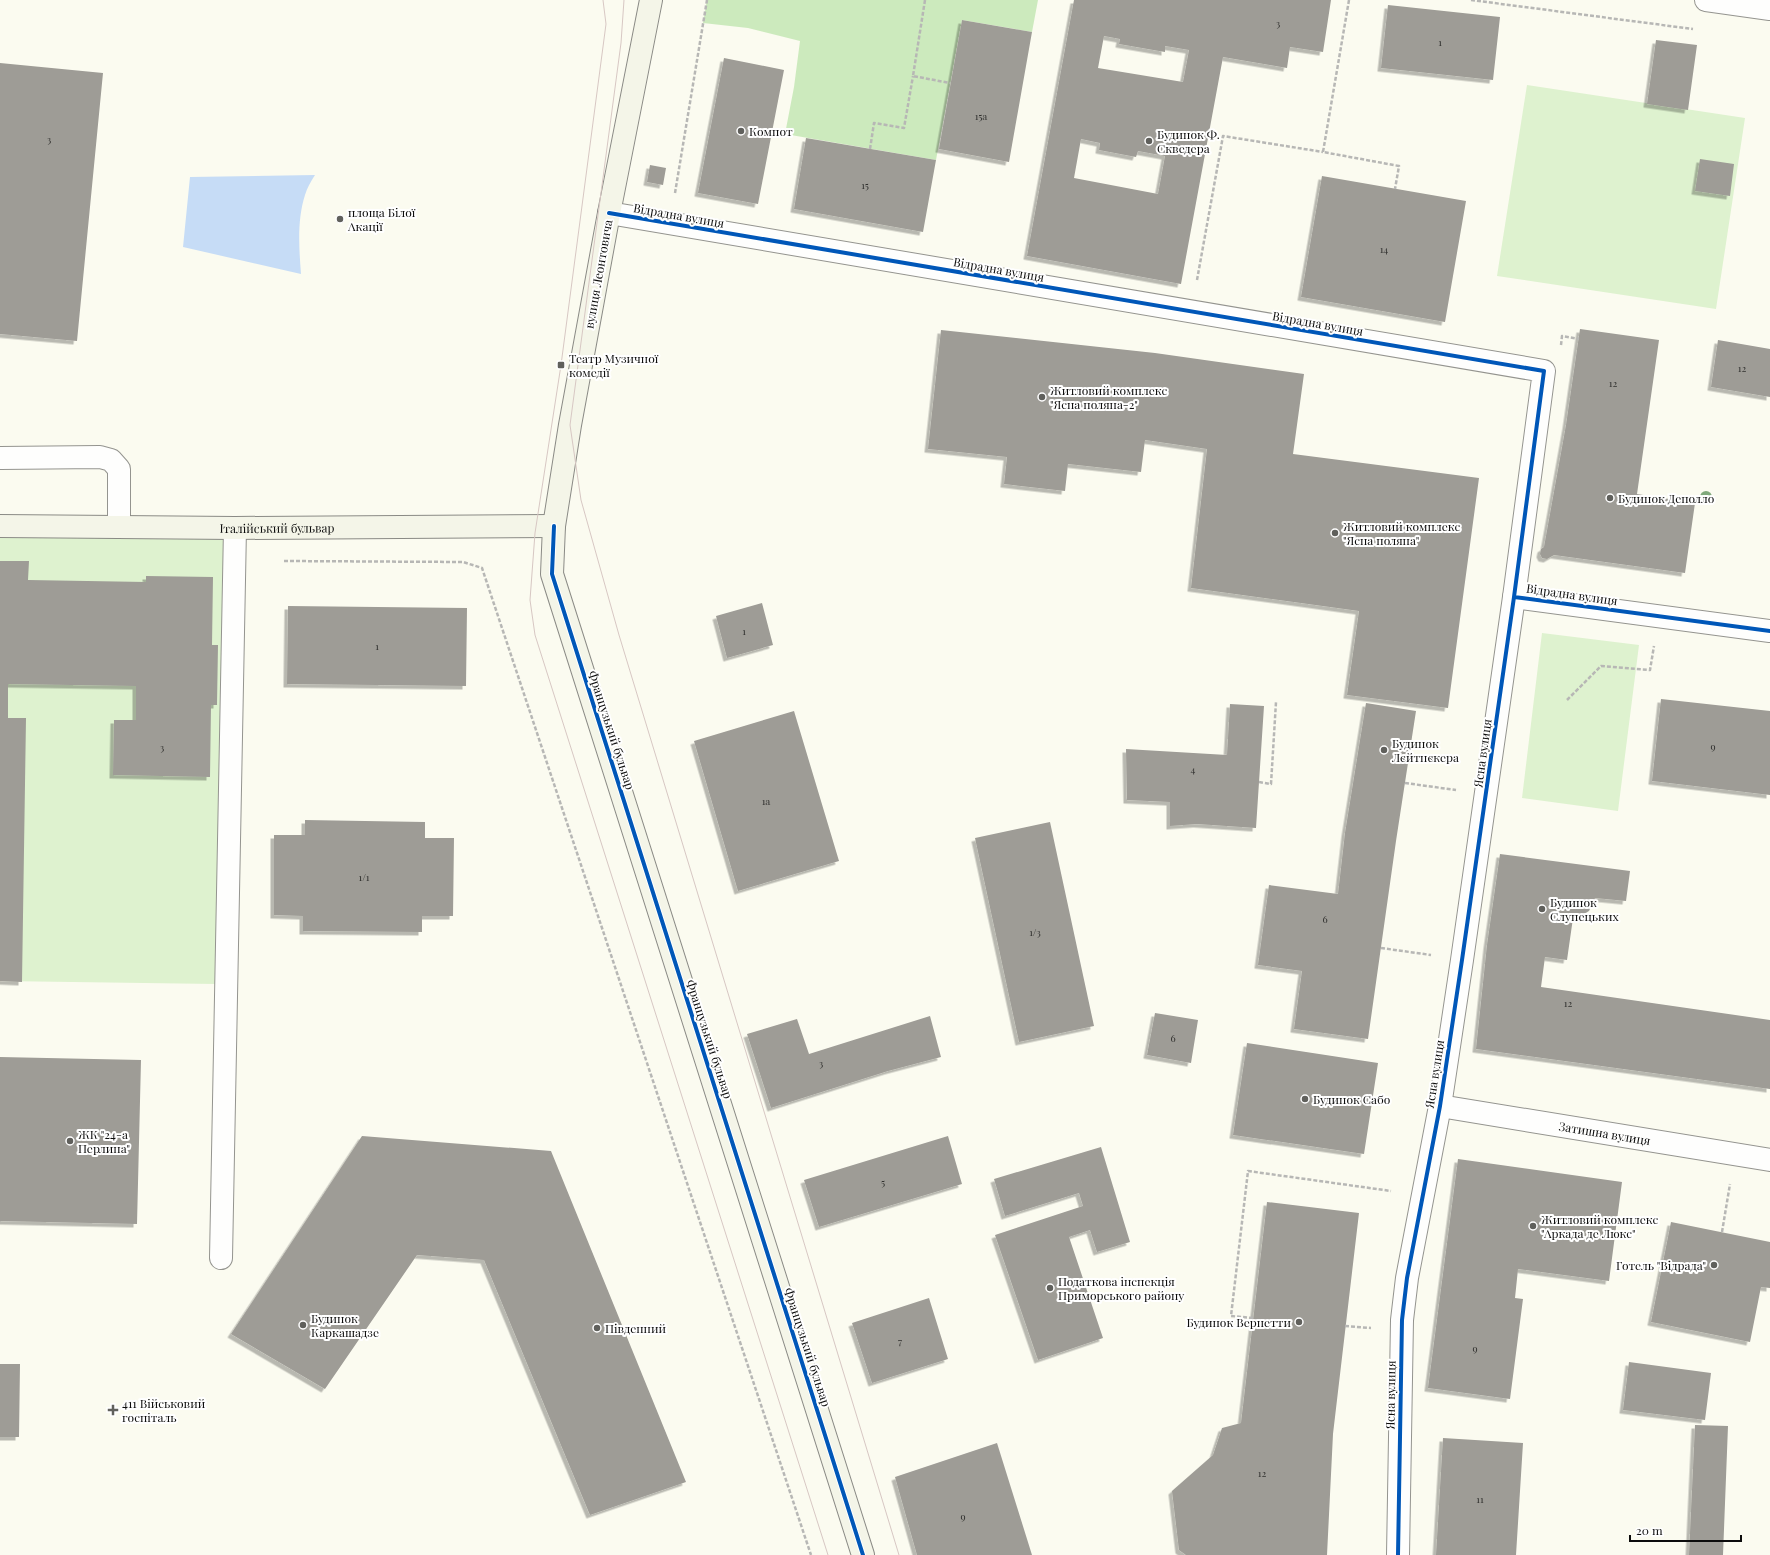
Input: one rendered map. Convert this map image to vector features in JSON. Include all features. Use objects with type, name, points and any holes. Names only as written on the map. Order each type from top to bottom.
[{"type":"main road","name":"вулиця Леонтовича","points":[[554,526],[570,425],[609,213],[651,0]]},
{"type":"main road","name":"Італійський бульвар","points":[[0,526],[236,528],[554,526]]},
{"type":"main road","name":"Французький бульвар","points":[[554,526],[552,574],[863,1555]]},
{"type":"street","points":[[1706,0],[1759,5]]},
{"type":"street","name":"Відрадна вулиця","points":[[609,213],[1544,371],[1514,596],[1770,631]]},
{"type":"street","points":[[0,458],[100,457],[111,460],[119,469],[119,527]]},
{"type":"street","points":[[221,1258],[236,528]]},
{"type":"street","name":"Ясна вулиця","points":[[1398,1555],[1402,1320],[1407,1278],[1440,1106],[1514,596]]},
{"type":"street","name":"Затишна вулиця","points":[[1440,1106],[1770,1160]]},
{"type":"path","points":[[674,199],[707,0]]},
{"type":"path","points":[[870,149],[874,123],[904,128],[925,0]]},
{"type":"path","points":[[1323,152],[1350,0]]},
{"type":"path","points":[[1472,0],[1699,30]]},
{"type":"path","points":[[913,76],[950,83]]},
{"type":"path","points":[[1195,287],[1223,136],[1399,166],[1395,189]]},
{"type":"path","points":[[282,561],[463,562],[482,568],[811,1555]]},
{"type":"path","points":[[1567,700],[1601,666],[1650,670],[1654,643]]},
{"type":"path","points":[[1259,782],[1271,784],[1276,702]]},
{"type":"path","points":[[1405,783],[1462,791]]},
{"type":"path","points":[[1381,948],[1437,956]]},
{"type":"path","points":[[1722,1232],[1736,1154]]},
{"type":"path","points":[[1254,1318],[1231,1316],[1248,1171],[1398,1192]]},
{"type":"path","points":[[1345,1326],[1376,1329]]},
{"type":"green space","points":[[707,0],[1038,0],[1032,32],[962,20],[936,160],[785,134],[794,87],[800,41],[748,28],[703,23]]},
{"type":"green space","points":[[1527,85],[1745,118],[1716,309],[1497,276]]},
{"type":"green space","points":[[0,529],[230,532],[216,984],[0,981]]},
{"type":"green space","points":[[1542,633],[1639,645],[1618,811],[1522,798]]},
{"type":"water","points":[[315,175],[309,185],[302,205],[299,244],[301,274],[183,247],[190,177]]},
{"type":"building","name":"Будинок Ф. Скведера","points":[[1074,0],[1331,0],[1323,52],[1290,47],[1287,68],[1223,57],[1181,284],[1027,256]],"holes":[[[1104,36],[1120,39],[1119,44],[1165,52],[1165,46],[1189,50],[1183,82],[1098,68]],[[1081,139],[1100,143],[1099,150],[1136,157],[1138,151],[1165,156],[1158,194],[1074,178]]]},
{"type":"building","points":[[1388,5],[1500,17],[1493,80],[1381,68]]},
{"type":"building","points":[[962,20],[1032,32],[1009,162],[939,149]]},
{"type":"building","points":[[1656,40],[1697,45],[1688,110],[1647,104]]},
{"type":"building","name":"Компот","points":[[724,58],[784,70],[758,204],[698,193]]},
{"type":"building","points":[[0,63],[103,73],[77,341],[0,334]]},
{"type":"building","points":[[806,138],[936,160],[923,232],[794,209]]},
{"type":"building","points":[[1700,159],[1734,164],[1730,196],[1695,191]]},
{"type":"building","points":[[650,165],[666,168],[663,185],[647,182]]},
{"type":"building","points":[[1322,176],[1466,201],[1445,322],[1301,297]]},
{"type":"building","name":"Будинок Деполло","points":[[1580,329],[1659,340],[1637,494],[1695,503],[1685,573],[1554,555],[1547,559],[1542,558],[1540,554],[1541,549],[1544,547],[1566,425]]},
{"type":"building","name":"Житловий комплекс \"Ясна поляна\"","points":[[941,330],[1155,353],[1304,374],[1293,454],[1479,478],[1448,708],[1347,695],[1359,611],[1191,588],[1207,449],[1145,440],[1141,472],[1068,464],[1065,491],[1004,484],[1007,457],[928,449]]},
{"type":"building","points":[[1718,340],[1770,349],[1770,397],[1711,387]]},
{"type":"building","points":[[0,561],[29,561],[28,580],[146,582],[146,576],[213,577],[212,645],[218,645],[217,705],[211,705],[210,777],[113,775],[114,720],[136,720],[136,686],[8,684],[8,718],[26,718],[22,982],[0,981]]},
{"type":"building","points":[[762,603],[773,645],[727,658],[716,616]]},
{"type":"building","points":[[288,606],[467,608],[466,686],[287,684]]},
{"type":"building","points":[[1661,699],[1770,711],[1770,795],[1652,781]]},
{"type":"building","points":[[1366,703],[1416,711],[1368,1039],[1294,1029],[1302,971],[1258,965],[1269,885],[1338,894],[1345,833]]},
{"type":"building","points":[[1230,704],[1264,706],[1256,828],[1197,824],[1170,826],[1170,802],[1127,800],[1126,749],[1227,755]]},
{"type":"building","points":[[794,711],[839,861],[738,891],[694,741]]},
{"type":"building","points":[[305,820],[425,822],[425,838],[454,838],[453,916],[422,916],[422,932],[303,931],[303,916],[274,915],[274,835],[305,835]]},
{"type":"building","points":[[1050,822],[1094,1026],[1019,1042],[975,838]]},
{"type":"building","points":[[1500,854],[1630,871],[1626,901],[1595,898],[1589,911],[1573,918],[1567,960],[1545,957],[1541,987],[1770,1020],[1770,1089],[1476,1049],[1487,945]]},
{"type":"building","points":[[1155,1013],[1198,1020],[1191,1063],[1147,1055]]},
{"type":"building","points":[[930,1016],[941,1057],[888,1071],[771,1108],[747,1034],[797,1019],[809,1054]]},
{"type":"building","name":"Будинок Сабо","points":[[1247,1043],[1378,1063],[1364,1154],[1233,1135]]},
{"type":"building","name":"ЖК \"24-а Перлина\"","points":[[0,1057],[141,1060],[137,1224],[0,1221]]},
{"type":"building","name":"Будинок Каркашадзе","points":[[362,1136],[551,1151],[686,1482],[590,1515],[484,1260],[417,1255],[325,1389],[231,1334]]},
{"type":"building","points":[[948,1136],[962,1184],[819,1227],[804,1180]]},
{"type":"building","name":"Податкова інспекція Приморського району","points":[[1101,1147],[1130,1242],[1097,1252],[1090,1230],[1069,1237],[1103,1338],[1038,1360],[995,1235],[1083,1206],[1079,1193],[1005,1216],[994,1179]]},
{"type":"building","name":"Житловий комплекс \"Аркада де Люкс\"","points":[[1458,1159],[1622,1182],[1609,1281],[1518,1269],[1515,1298],[1523,1299],[1510,1399],[1428,1388]]},
{"type":"building","points":[[1267,1202],[1359,1213],[1333,1434],[1327,1555],[1186,1555],[1179,1550],[1172,1491],[1213,1455],[1222,1428],[1241,1423]]},
{"type":"building","name":"Готель \"Відрада\"","points":[[1671,1222],[1770,1242],[1770,1288],[1761,1287],[1750,1342],[1651,1322]]},
{"type":"building","points":[[929,1298],[948,1359],[872,1383],[852,1323]]},
{"type":"building","points":[[1629,1362],[1711,1373],[1705,1420],[1623,1410]]},
{"type":"building","points":[[0,1364],[20,1364],[19,1437],[0,1437]]},
{"type":"building","points":[[1695,1425],[1728,1426],[1723,1555],[1689,1555]]},
{"type":"building","points":[[1443,1438],[1523,1443],[1516,1555],[1436,1555]]},
{"type":"building","points":[[997,1443],[1032,1555],[917,1555],[895,1477]]},
{"type":"tram line","points":[[603,0],[606,24],[561,365],[535,533],[530,600],[535,635],[828,1555]]},
{"type":"tram line","points":[[624,0],[621,43],[570,425],[581,500],[619,635],[899,1555]]},
{"type":"cycle path","points":[[609,213],[1544,371],[1514,597],[1770,631]]},
{"type":"cycle path","points":[[554,526],[552,574],[863,1555]]},
{"type":"cycle path","points":[[1398,1555],[1402,1320],[1407,1278],[1440,1106],[1514,597]]},
{"type":"place","name":"Компот","points":[[741,131]]},
{"type":"place","name":"Будинок Ф. Скведера","points":[[1149,141]]},
{"type":"place","name":"площа Білої Акації","points":[[340,219]]},
{"type":"place","name":"Театр Музичної комедії","points":[[561,365]]},
{"type":"place","name":"Житловий комплекс \"Ясна поляна-2\"","points":[[1042,397]]},
{"type":"place","name":"Будинок Деполло","points":[[1610,498]]},
{"type":"place","name":"Житловий комплекс \"Ясна поляна\"","points":[[1335,533]]},
{"type":"place","name":"Будинок Лєйтнєкера","points":[[1384,750]]},
{"type":"place","name":"Будинок Слупецьких","points":[[1542,909]]},
{"type":"place","name":"Будинок Сабо","points":[[1305,1099]]},
{"type":"place","name":"ЖК \"24-а Перлина\"","points":[[70,1141]]},
{"type":"place","name":"Житловий комплекс \"Аркада де Люкс\"","points":[[1533,1226]]},
{"type":"place","name":"Готель \"Відрада\"","points":[[1714,1265]]},
{"type":"place","name":"Податкова інспекція Приморського району","points":[[1050,1288]]},
{"type":"place","name":"Будинок Вернетти","points":[[1299,1322]]},
{"type":"place","name":"Будинок Каркашадзе","points":[[303,1325]]},
{"type":"place","name":"Південний","points":[[597,1328]]},
{"type":"place","name":"411 Військовий госпіталь","points":[[113,1410]]}]
